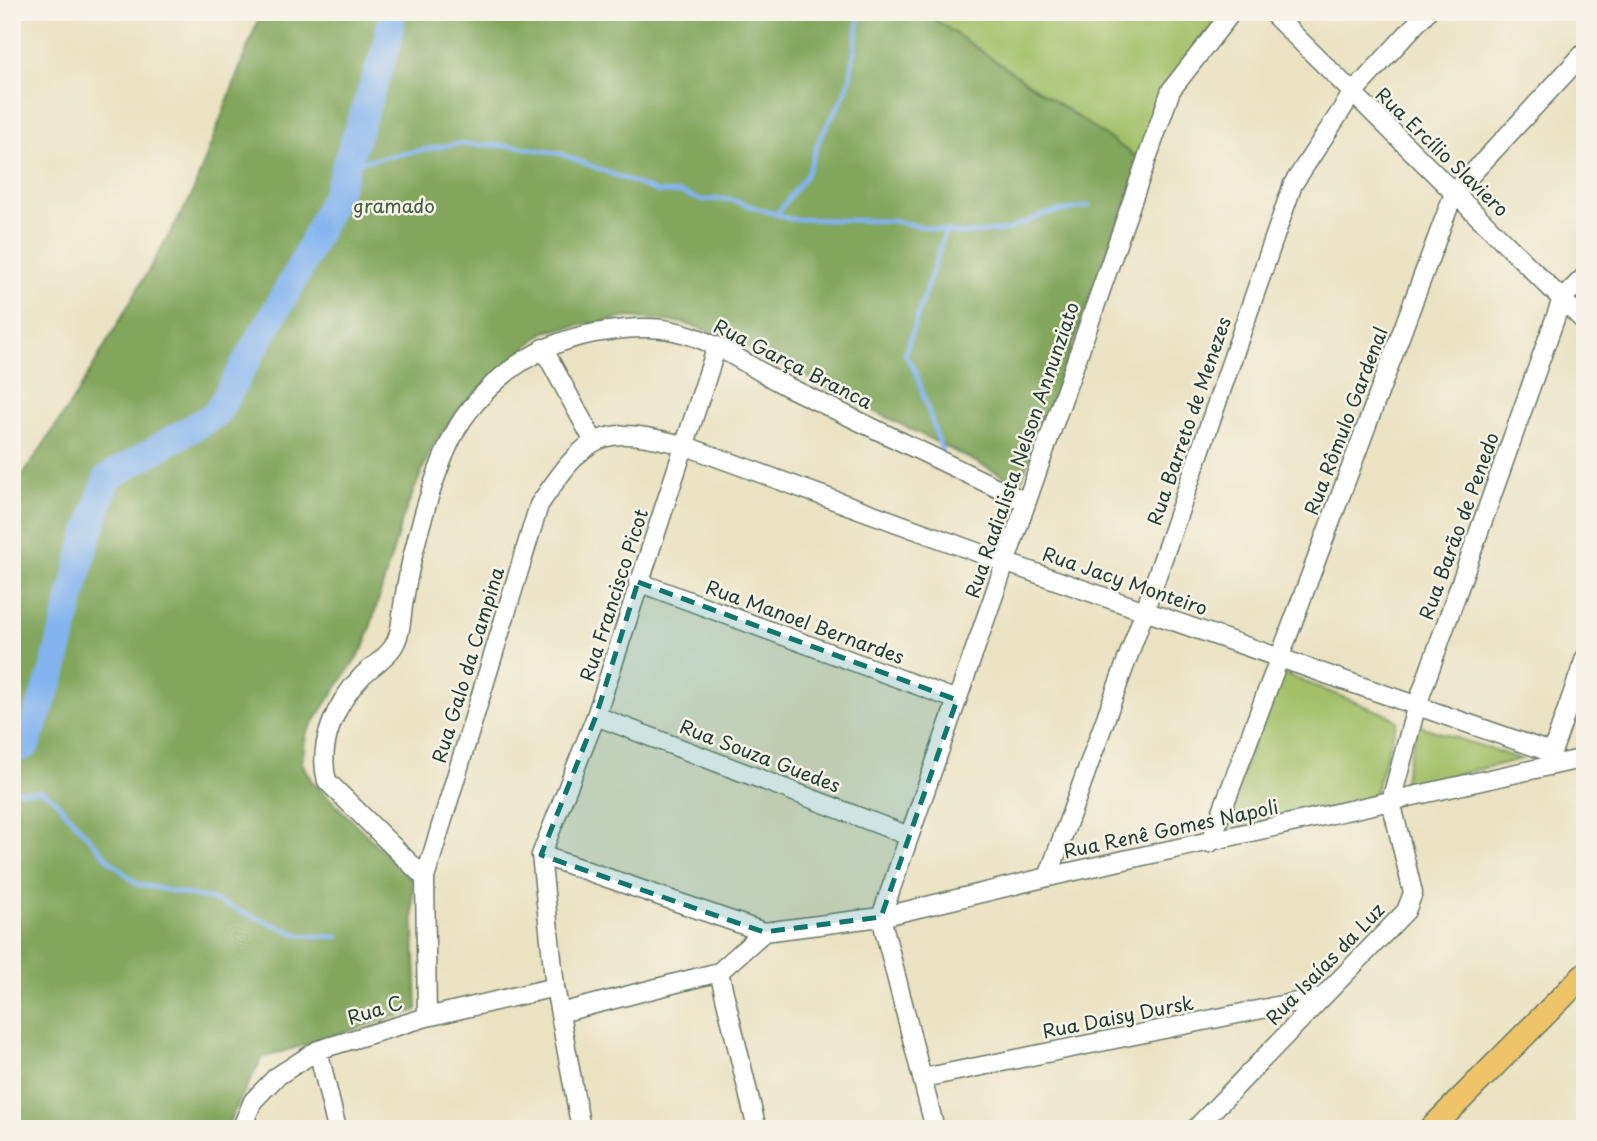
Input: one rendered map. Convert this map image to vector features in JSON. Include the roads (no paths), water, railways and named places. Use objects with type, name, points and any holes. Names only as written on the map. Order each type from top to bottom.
[{"type":"main road","points":[[1432,1129],[1585,974]]},
{"type":"street","name":"Rua Radialista Nelson Annunziato","points":[[881,917],[1171,90],[1232,12]]},
{"type":"street","name":"Rua Ercílio Slaviero","points":[[1271,12],[1585,322]]},
{"type":"street","name":"Rua Barreto de Menezes","points":[[1048,877],[1146,610],[1293,184],[1352,94],[1427,12]]},
{"type":"street","name":"Rua Rômulo Gardenal","points":[[1210,843],[1454,193],[1585,52]]},
{"type":"street","name":"Rua Barão de Penedo","points":[[1391,801],[1416,708],[1562,299],[1585,276]]},
{"type":"street","name":"Rua Garça Branca","points":[[425,878],[327,781],[323,765],[325,741],[342,703],[360,678],[395,645],[400,631],[409,563],[455,434],[467,412],[524,359],[564,338],[624,328],[674,331],[718,346],[784,385],[1026,502]]},
{"type":"street","name":"Rua Francisco Picot","points":[[541,855],[596,716],[718,346]]},
{"type":"street","points":[[543,348],[593,440],[640,434],[687,446]]},
{"type":"street","name":"Rua Galo da Campina","points":[[427,1017],[425,878],[539,505],[567,464],[593,440]]},
{"type":"street","name":"Rua Jacy Monteiro","points":[[687,446],[1004,562],[1279,658],[1549,759]]},
{"type":"street","name":"Rua Manoel Bernardes","points":[[638,582],[957,700]]},
{"type":"street","points":[[1549,759],[1585,658]]},
{"type":"street","name":"Rua Souza Guedes","points":[[596,716],[909,835]]},
{"type":"street","name":"Rua Renê Gomes Napoli","points":[[541,855],[764,932],[881,917],[1391,801],[1549,759],[1585,758]]},
{"type":"street","name":"Rua Isaías da Luz","points":[[1195,1129],[1406,911],[1412,893],[1391,801]]},
{"type":"street","points":[[541,855],[555,987],[581,1129]]},
{"type":"street","points":[[881,917],[934,1129]]},
{"type":"street","points":[[560,1013],[719,972],[764,932]]},
{"type":"street","points":[[719,972],[757,1129]]},
{"type":"street","name":"Rua C","points":[[240,1128],[253,1101],[276,1077],[318,1050],[427,1017],[555,987]]},
{"type":"street","name":"Rua Daisy Dursk","points":[[923,1078],[1321,997]]},
{"type":"street","points":[[318,1050],[337,1129]]},
{"type":"waterway","points":[[12,751],[26,745],[53,672],[83,551],[107,478],[216,414],[298,272],[337,192],[388,42],[392,12]]},
{"type":"waterway","points":[[776,215],[807,174],[820,138],[842,100],[850,79],[860,12]]},
{"type":"waterway","points":[[347,164],[455,144],[515,146],[561,154],[658,192],[681,193],[701,200],[729,199],[790,219],[893,221],[960,234],[1008,230],[1045,214],[1089,206]]},
{"type":"waterway","points":[[943,455],[916,373],[905,354],[945,232]]},
{"type":"waterway","points":[[12,791],[42,791],[54,799],[108,859],[137,884],[210,899],[300,935],[338,937]]},
{"type":"park label","name":"gramado","points":[[394,206]]}]
